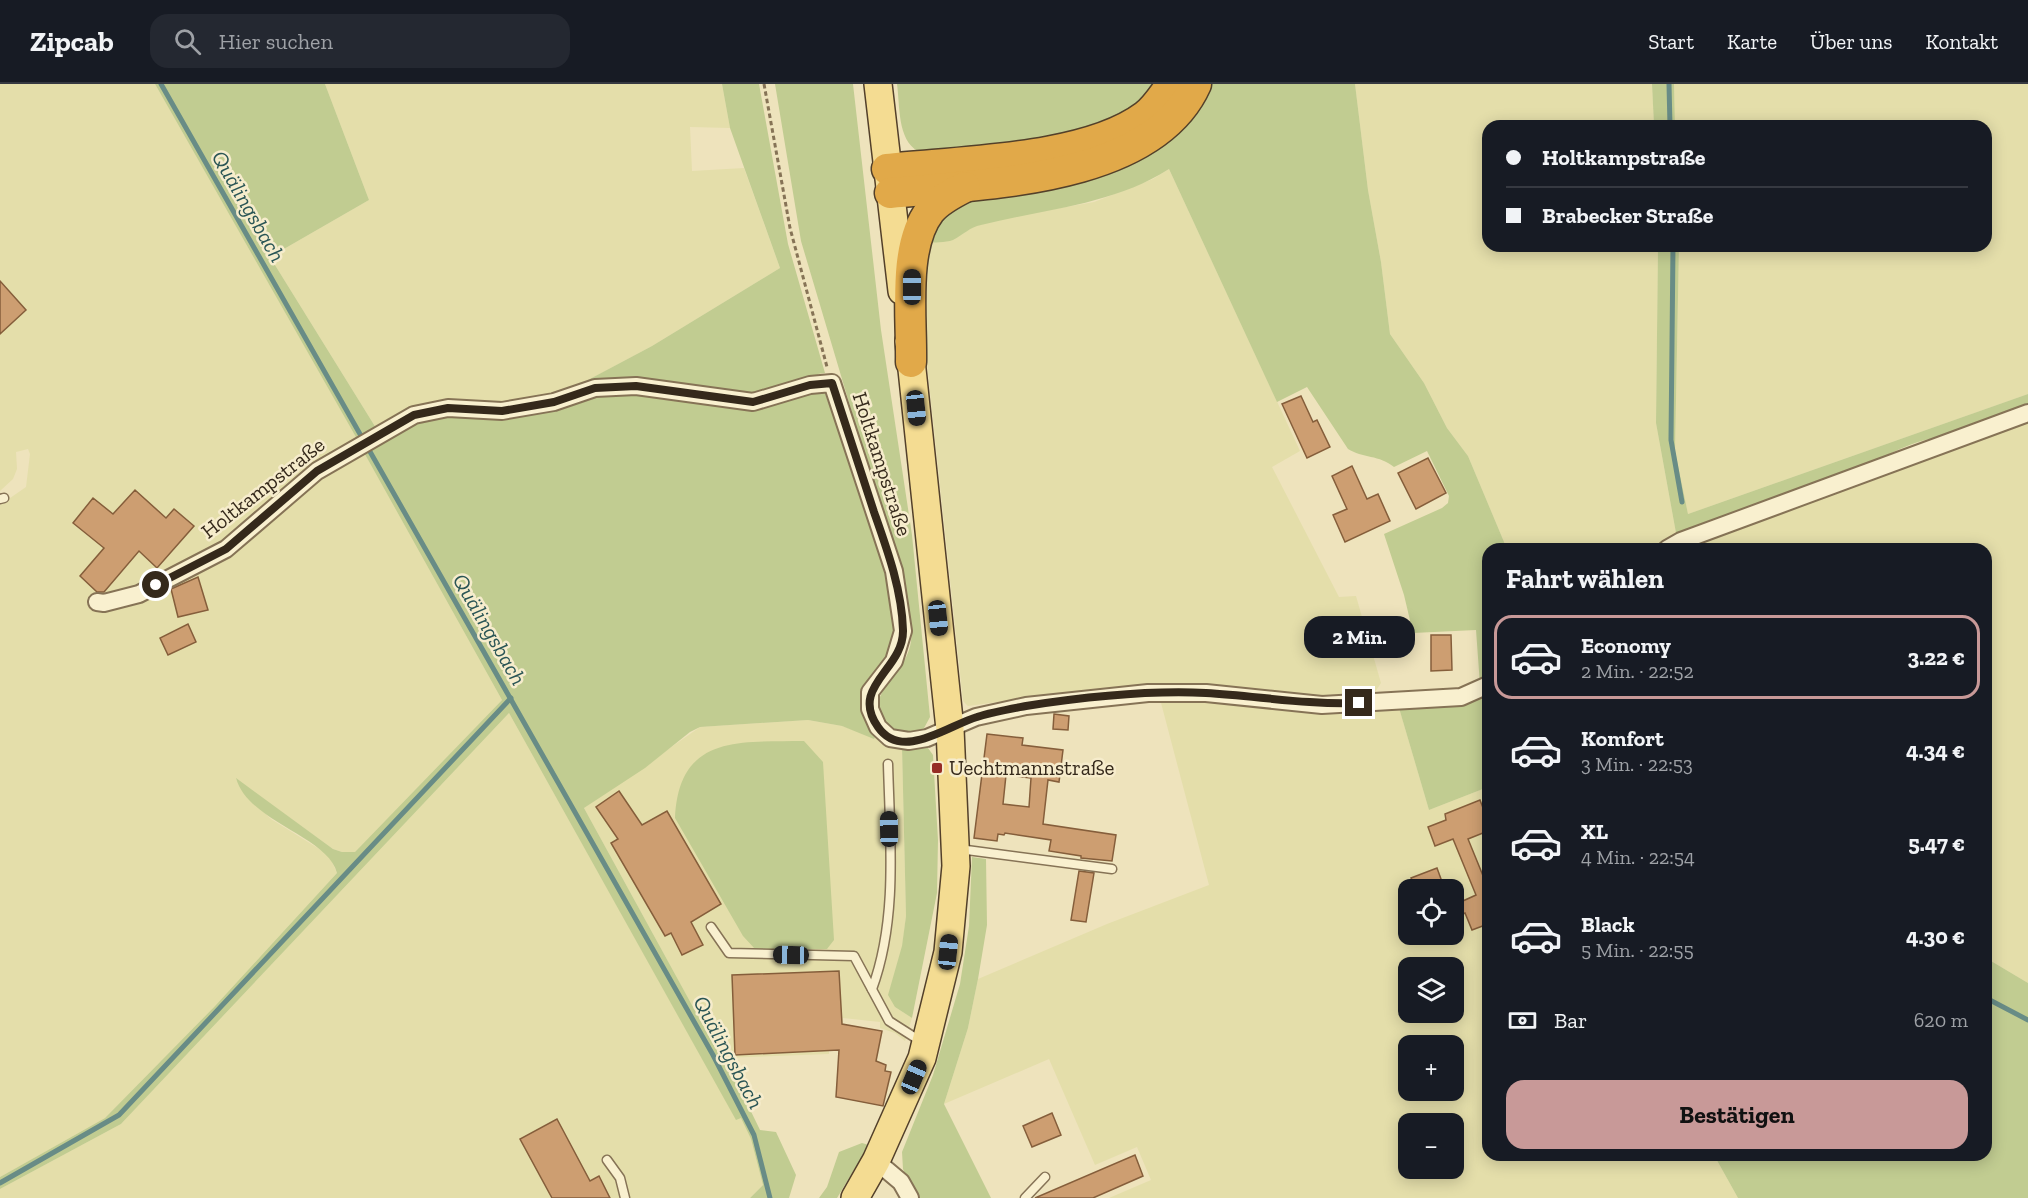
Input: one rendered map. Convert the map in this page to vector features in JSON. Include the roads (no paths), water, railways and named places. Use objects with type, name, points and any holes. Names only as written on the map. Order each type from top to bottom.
[{"type":"highway","points":[[889,181],[1078,147],[1116,134],[1147,114],[1172,84]]},
{"type":"highway","points":[[889,181],[967,186],[1083,166],[1128,149],[1164,126],[1191,94],[1196,84]]},
{"type":"highway","points":[[911,362],[912,269],[919,232],[931,210],[950,194],[967,186]]},
{"type":"main road","points":[[855,1198],[876,1161],[922,1058],[948,952],[955,848],[950,729],[911,362],[878,84]]},
{"type":"street","name":"Holtkampstraße","points":[[97,602],[104,603],[139,594],[226,549],[317,471],[352,448],[414,415],[448,408],[502,411],[554,402],[595,388],[636,386],[753,402],[810,385],[832,383],[894,571],[903,631],[894,661],[870,692],[870,710],[878,727],[890,738],[918,740],[950,729]]},
{"type":"street","points":[[1679,543],[2028,413]]},
{"type":"street","points":[[950,729],[976,717],[1026,706],[1148,693],[1206,693],[1322,705],[1461,697],[1482,688]]},
{"type":"street","points":[[876,1161],[901,1182],[910,1198]]},
{"type":"lane","points":[[872,989],[882,963],[890,872],[888,764]]},
{"type":"lane","points":[[955,848],[1112,869]]},
{"type":"lane","points":[[711,927],[729,953],[854,956],[889,1021],[925,1043]]},
{"type":"lane","points":[[607,1160],[620,1178],[625,1198]]},
{"type":"lane","points":[[1025,1198],[1045,1177]]},
{"type":"waterway","name":"Quälingsbach","points":[[161,84],[713,1055],[754,1135],[770,1198]]},
{"type":"waterway","points":[[1669,84],[1670,120]]},
{"type":"waterway","points":[[1673,252],[1671,440],[1682,502]]},
{"type":"waterway","points":[[0,1183],[119,1115],[511,698]]},
{"type":"waterway","points":[[1992,1001],[2028,1020]]},
{"type":"place","name":"Uechtmannstraße","points":[[937,768]]}]
